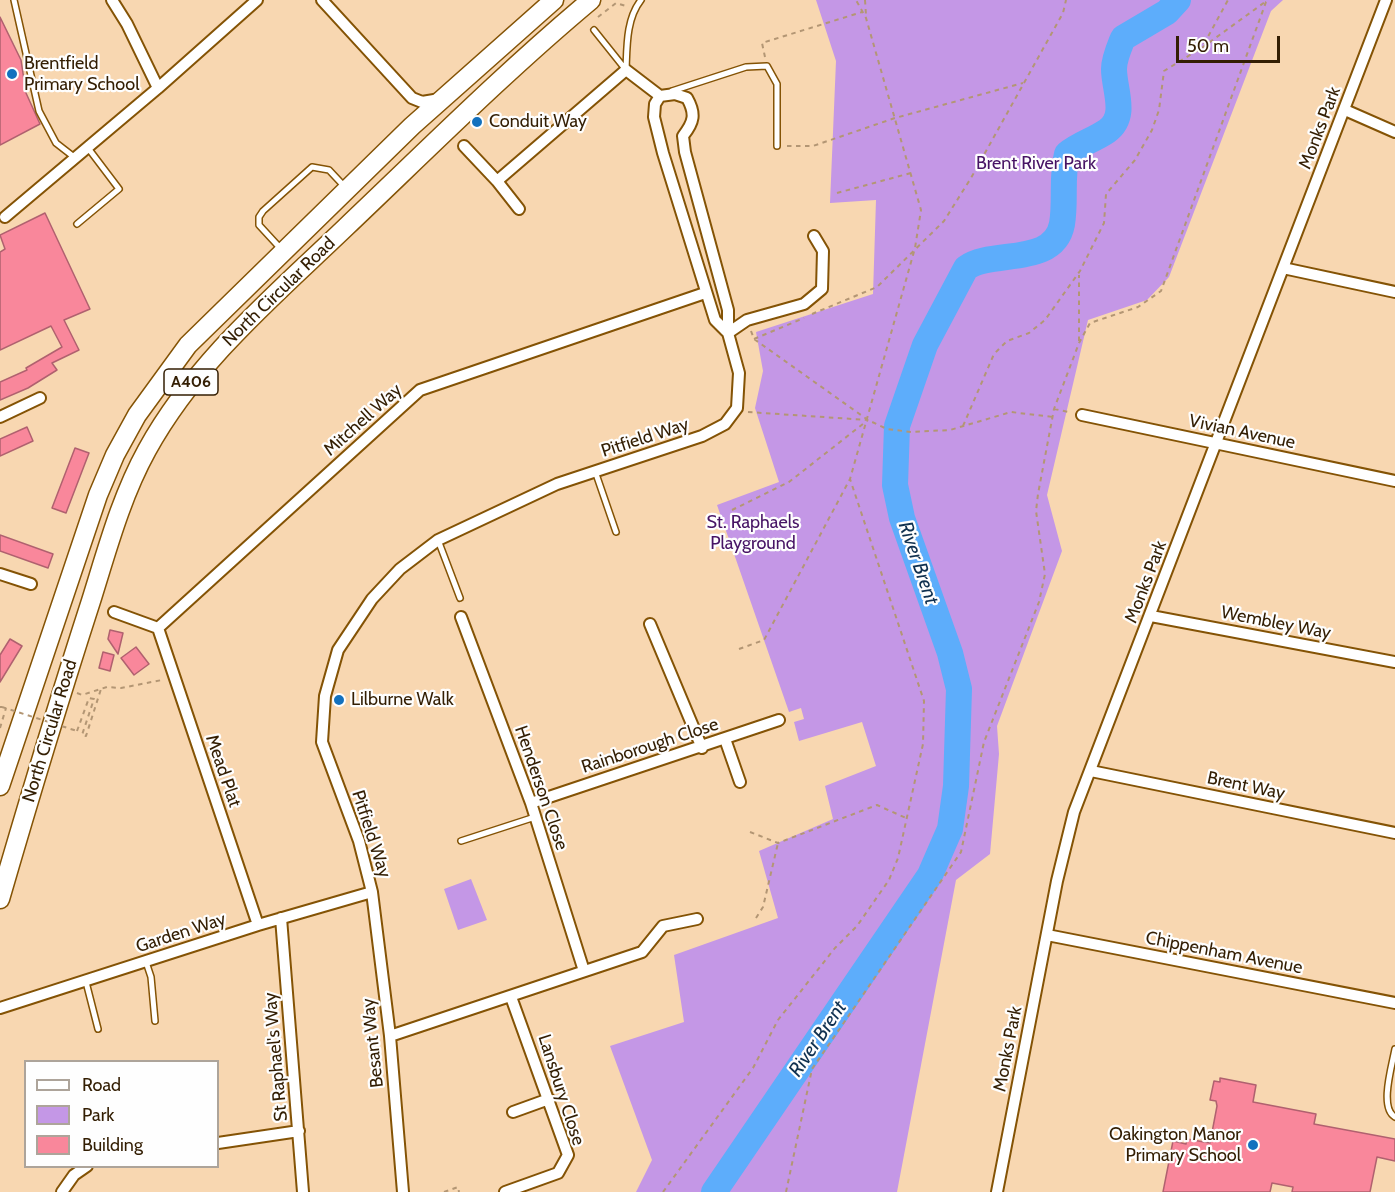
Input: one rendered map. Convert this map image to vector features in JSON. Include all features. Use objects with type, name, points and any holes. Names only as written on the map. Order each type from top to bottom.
[{"type":"highway","name":"North Circular Road","points":[[0,786],[83,540],[120,445],[157,383],[188,345],[284,251],[443,98],[554,0]]},
{"type":"highway","name":"North Circular Road","points":[[0,899],[61,688],[118,516],[145,452],[168,414],[188,386],[241,328],[457,121],[548,36],[591,0]]},
{"type":"street","points":[[112,0],[127,24],[158,88]]},
{"type":"street","points":[[3,219],[158,88],[257,0]]},
{"type":"street","points":[[322,0],[412,98],[423,102],[443,98]]},
{"type":"street","name":"Monks Park","points":[[997,1192],[1064,848],[1074,812],[1386,0]]},
{"type":"street","points":[[497,181],[626,70],[660,96],[675,94],[687,98],[694,116],[691,126],[683,136],[685,152],[728,310],[728,333],[739,373],[737,408]]},
{"type":"street","points":[[660,96],[655,104],[654,117],[705,293],[715,320],[728,333]]},
{"type":"street","points":[[1345,110],[1395,132]]},
{"type":"street","points":[[464,146],[497,181],[519,209]]},
{"type":"street","points":[[728,333],[747,320],[804,304],[822,289],[823,251],[814,236]]},
{"type":"street","points":[[1283,268],[1395,292]]},
{"type":"street","name":"Mitchell Way","points":[[158,627],[420,390],[705,293]]},
{"type":"street","points":[[0,417],[40,398]]},
{"type":"street","name":"Pitfield Way","points":[[372,892],[358,841],[322,742],[325,696],[338,650],[372,599],[400,569],[438,540],[557,484],[702,436],[725,424],[737,408]]},
{"type":"street","name":"Vivian Avenue","points":[[1082,415],[1395,481]]},
{"type":"street","points":[[0,574],[31,584]]},
{"type":"street","points":[[114,612],[158,627]]},
{"type":"street","name":"Wembley Way","points":[[1151,616],[1395,662]]},
{"type":"street","name":"Henderson Close","points":[[461,617],[531,803],[584,971]]},
{"type":"street","points":[[650,624],[702,748]]},
{"type":"street","name":"Mead Plat","points":[[158,627],[258,925]]},
{"type":"street","name":"Rainborough Close","points":[[531,803],[702,748],[779,720]]},
{"type":"street","points":[[725,739],[740,782]]},
{"type":"street","name":"Brent Way","points":[[1091,771],[1395,833]]},
{"type":"street","name":"Garden Way","points":[[0,1008],[258,925],[372,892]]},
{"type":"street","name":"Besant Way","points":[[372,892],[390,1036],[403,1192]]},
{"type":"street","name":"St Raphael's Way","points":[[281,918],[303,1192]]},
{"type":"street","points":[[390,1036],[511,998],[642,952],[663,926],[697,919]]},
{"type":"street","name":"Chippenham Avenue","points":[[1047,935],[1395,1003]]},
{"type":"street","name":"Lansbury Close","points":[[505,1192],[558,1173],[568,1155],[511,998]]},
{"type":"street","points":[[513,1112],[549,1099]]},
{"type":"street","points":[[219,1143],[299,1131]]},
{"type":"street","points":[[62,1192],[74,1175],[85,1168]]},
{"type":"lane","points":[[14,0],[39,111],[56,143],[74,157]]},
{"type":"lane","points":[[626,70],[628,36],[635,8],[641,0]]},
{"type":"lane","points":[[594,30],[626,70]]},
{"type":"lane","points":[[660,96],[746,67],[767,66],[777,84],[777,146]]},
{"type":"lane","points":[[77,224],[119,189],[88,148]]},
{"type":"lane","points":[[284,251],[259,225],[259,217],[263,211],[312,167],[329,170],[348,190]]},
{"type":"lane","points":[[595,471],[616,532]]},
{"type":"lane","points":[[438,540],[460,598]]},
{"type":"lane","points":[[461,841],[535,817]]},
{"type":"lane","points":[[146,962],[151,977],[155,1021]]},
{"type":"lane","points":[[86,982],[98,1029]]},
{"type":"lane","points":[[1395,1049],[1386,1103],[1391,1115],[1395,1117]]},
{"type":"path","points":[[856,0],[866,18]]},
{"type":"path","points":[[739,649],[764,640],[850,479],[915,248],[921,210],[866,18],[865,0]]},
{"type":"path","points":[[1053,417],[1011,411],[950,430],[887,429],[868,420],[754,339],[877,287],[949,212],[971,178],[1063,13],[1066,0]]},
{"type":"path","points":[[1203,47],[1228,0]]},
{"type":"path","points":[[963,426],[994,354],[1007,341],[1029,333],[1045,320],[1080,271],[1104,223],[1106,194],[1135,160],[1152,130],[1160,110],[1164,71],[1203,47],[1267,1]]},
{"type":"path","points":[[786,1192],[812,1069],[961,852],[984,742],[1039,602],[1045,574],[1036,511],[1054,409],[1079,343],[1090,323],[1138,307],[1161,291],[1267,1]]},
{"type":"path","points":[[767,66],[762,44],[862,12]]},
{"type":"path","points":[[777,146],[813,146],[895,118],[1023,82]]},
{"type":"path","points":[[837,193],[911,173]]},
{"type":"path","points":[[1079,343],[1077,281],[1080,271]]},
{"type":"path","points":[[737,408],[754,414],[868,420]]},
{"type":"path","points":[[1054,409],[1082,415]]},
{"type":"path","points":[[732,510],[789,482],[868,420]]},
{"type":"path","points":[[663,1192],[753,1068],[778,1020],[835,948],[857,926],[889,880],[898,858],[923,744],[924,701],[850,479]]},
{"type":"path","points":[[76,693],[82,695],[101,689],[120,688],[174,678]]},
{"type":"path","points":[[1,707],[77,731],[89,698],[94,699],[82,735],[86,736],[101,689]]},
{"type":"path","points":[[0,728],[6,708]]},
{"type":"path","points":[[750,832],[778,843],[877,805],[906,818]]},
{"type":"path","points":[[756,918],[763,908],[778,843]]},
{"type":"path","points":[[444,1192],[458,1187],[459,1192]]},
{"type":"green space","name":"Brent River Park","points":[[816,0],[1283,0],[1271,11],[1169,277],[1147,300],[1088,320],[1047,495],[1062,551],[997,726],[999,754],[990,854],[956,880],[897,1192],[636,1192],[652,1160],[610,1046],[684,1022],[674,955],[778,918],[759,851],[833,819],[825,786],[876,766],[862,722],[799,741],[794,722],[804,719],[801,708],[789,712],[717,505],[779,482],[755,408],[763,371],[756,332],[873,294],[876,200],[830,203],[836,61]]},
{"type":"green space","points":[[471,879],[487,920],[458,930],[444,889]]},
{"type":"building","name":"Brentfield Primary School","points":[[0,17],[21,60],[26,93],[40,124],[0,145]]},
{"type":"building","points":[[45,213],[90,309],[64,320],[79,350],[52,363],[57,370],[28,388],[0,400],[0,382],[27,370],[26,368],[62,347],[51,326],[0,350],[0,252],[5,249],[0,235]]},
{"type":"building","points":[[27,427],[33,441],[0,456],[0,439]]},
{"type":"building","points":[[75,448],[89,453],[66,513],[52,508]]},
{"type":"building","points":[[0,535],[53,554],[48,568],[0,551]]},
{"type":"building","points":[[110,630],[123,633],[118,654],[108,639]]},
{"type":"building","points":[[10,639],[22,646],[0,682],[0,655]]},
{"type":"building","points":[[136,647],[149,664],[134,675],[121,658]]},
{"type":"building","points":[[103,652],[114,655],[110,671],[99,668]]},
{"type":"building","points":[[1220,1078],[1256,1085],[1253,1102],[1316,1114],[1314,1124],[1395,1139],[1395,1161],[1377,1157],[1370,1192],[1292,1192],[1293,1187],[1272,1183],[1270,1192],[1163,1192],[1173,1141],[1186,1144],[1187,1139],[1210,1143],[1217,1106],[1216,1101],[1210,1100],[1214,1081],[1220,1082]]},
{"type":"waterway","name":"River Brent","points":[[714,1192],[930,875],[950,829],[956,786],[959,689],[950,653],[902,518],[895,485],[897,426],[925,345],[966,268],[977,262],[1035,252],[1047,246],[1057,237],[1062,224],[1067,154],[1107,131],[1117,118],[1118,102],[1114,65],[1123,38],[1167,12],[1178,0]]},
{"type":"place","name":"Brentfield Primary School","points":[[12,74]]},
{"type":"place","name":"Conduit Way","points":[[477,122]]},
{"type":"place","name":"Lilburne Walk","points":[[339,700]]},
{"type":"place","name":"Oakington Manor Primary School","points":[[1253,1145]]},
{"type":"park label","name":"St. Raphaels Playground","points":[[753,533]]}]
